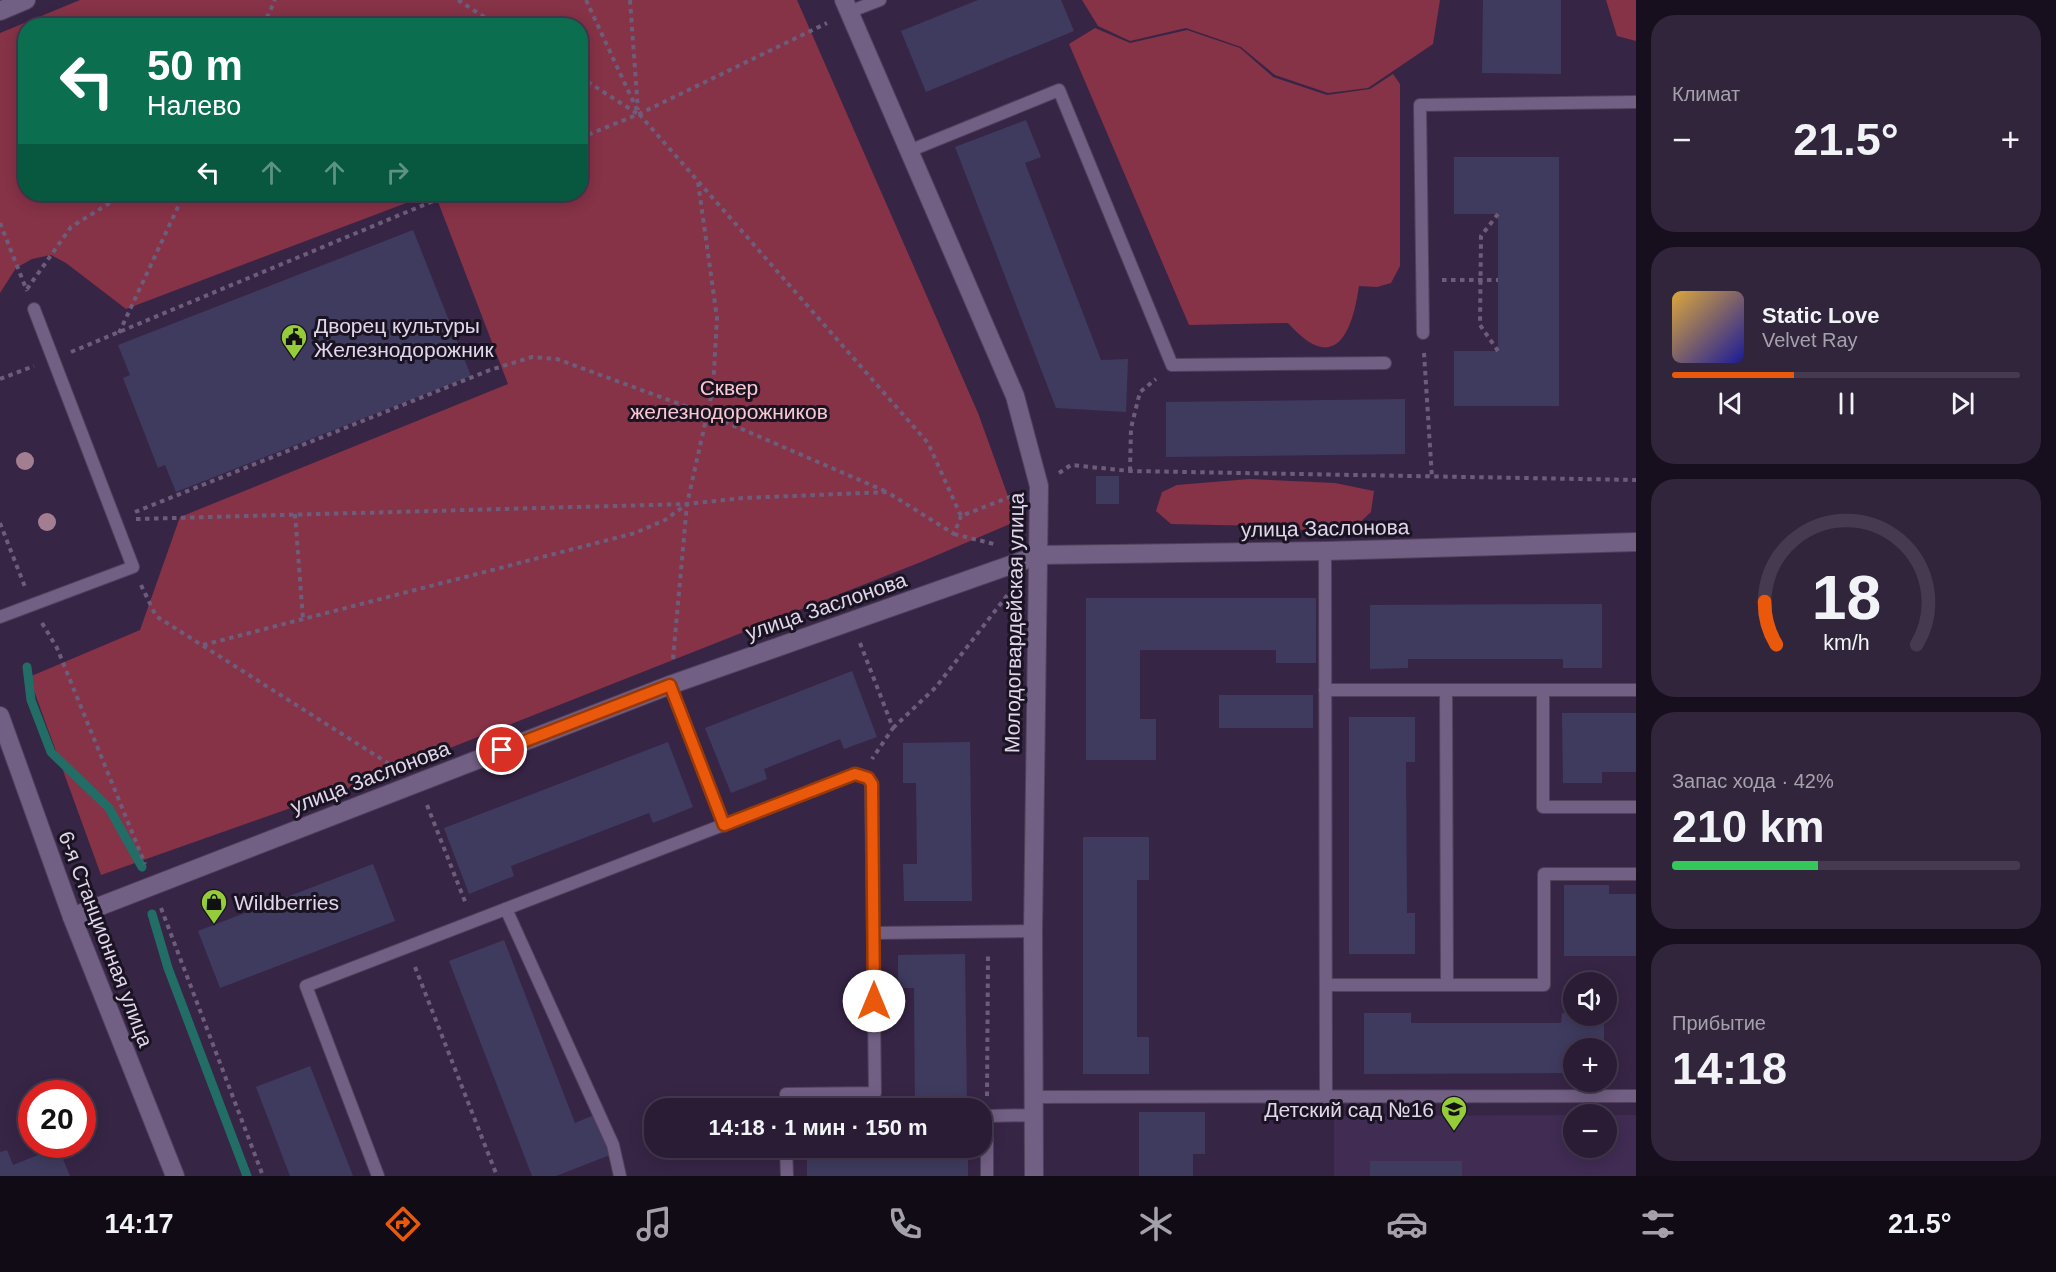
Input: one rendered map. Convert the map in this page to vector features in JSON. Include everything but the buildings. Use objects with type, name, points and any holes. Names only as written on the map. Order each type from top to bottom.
[{"type":"street","points":[[0,11],[26,0]]},
{"type":"street","name":"Молодогвардейская улица","points":[[847,6],[1015,396],[1039,486],[1033,931],[1034,1176]]},
{"type":"street","name":"улица Заслонова","points":[[72,917],[670,685],[1039,555],[1325,551],[1636,542]]},
{"type":"street","name":"6-я Станционная улица","points":[[0,716],[72,917],[175,1176]]},
{"type":"lane","points":[[847,6],[880,0]]},
{"type":"lane","points":[[909,151],[1059,90],[1172,365],[1385,363]]},
{"type":"lane","points":[[1423,333],[1420,105],[1636,102]]},
{"type":"lane","points":[[0,617],[133,567],[34,309]]},
{"type":"lane","points":[[1325,551],[1326,1097]]},
{"type":"lane","points":[[670,685],[724,825]]},
{"type":"lane","points":[[1325,690],[1636,690]]},
{"type":"lane","points":[[1446,690],[1447,985]]},
{"type":"lane","points":[[1542,690],[1543,807],[1636,807]]},
{"type":"lane","points":[[378,1176],[306,986],[855,774],[862,775],[872,784],[875,1093],[786,1094],[786,1098]]},
{"type":"lane","points":[[1326,985],[1544,985],[1544,874],[1636,874]]},
{"type":"lane","points":[[506,909],[613,1145],[620,1176]]},
{"type":"lane","points":[[873,933],[1033,931]]},
{"type":"lane","points":[[992,1115],[1034,1106],[1326,1097],[1636,1096]]},
{"type":"lane","points":[[786,1158],[787,1176]]},
{"type":"lane","points":[[987,1158],[987,1176]]},
{"type":"path","points":[[267,18],[275,0]]},
{"type":"path","points":[[458,0],[486,18]]},
{"type":"path","points":[[115,520],[490,370],[532,357],[557,359],[707,414],[887,492],[954,534],[961,516],[928,443],[639,114],[586,0]]},
{"type":"path","points":[[630,0],[639,114]]},
{"type":"path","points":[[588,135],[639,114],[847,6]]},
{"type":"path","points":[[588,82],[639,114]]},
{"type":"path","points":[[670,685],[687,504],[713,388],[717,318],[698,182]]},
{"type":"path","points":[[26,290],[71,226],[112,201]]},
{"type":"path","points":[[118,333],[181,201]]},
{"type":"path","points":[[0,380],[433,201]]},
{"type":"path","points":[[1498,214],[1480,236],[1480,325],[1498,351]]},
{"type":"path","points":[[0,223],[34,309]]},
{"type":"path","points":[[1422,280],[1498,280]]},
{"type":"path","points":[[1423,333],[1432,478]]},
{"type":"path","points":[[1130,471],[1131,428],[1140,392],[1172,365]]},
{"type":"path","points":[[961,516],[1039,486],[1071,465],[1130,471],[1636,480]]},
{"type":"path","points":[[115,520],[687,504],[744,498],[887,492]]},
{"type":"path","points":[[202,645],[635,533],[665,520],[687,504]]},
{"type":"path","points":[[295,514],[303,619]]},
{"type":"path","points":[[0,523],[32,605],[57,648],[142,853],[152,885],[263,1176]]},
{"type":"path","points":[[133,567],[156,616],[418,783],[473,921]]},
{"type":"path","points":[[862,775],[893,728],[936,687],[1010,592]]},
{"type":"path","points":[[852,621],[893,728]]},
{"type":"path","points":[[987,1098],[988,931]]},
{"type":"path","points":[[407,947],[497,1176]]},
{"type":"shaded area","name":"Детский сад №16","points":[[1563,1115],[1563,1158],[1617,1158],[1617,1115],[1636,1115],[1636,1176],[1334,1176],[1334,1116]]},
{"type":"green space","name":"Сквер железнодорожников","points":[[80,0],[797,0],[978,413],[1017,521],[921,562],[359,784],[101,875],[29,677],[140,630],[180,517],[508,384],[438,201],[588,201],[588,18],[36,18]]},
{"type":"green space","points":[[1082,0],[1440,0],[1433,44],[1368,88],[1328,93],[1275,75],[1241,47],[1186,28],[1130,41],[1098,26]]},
{"type":"green space","points":[[1606,0],[1636,0],[1636,41],[1617,36]]},
{"type":"green space","name":"Сквер железнодорожников","points":[[18,26],[18,201],[411,201],[126,309],[66,263],[51,255],[32,259],[16,268],[0,293],[0,33]]},
{"type":"green space","points":[[1095,28],[1130,43],[1187,30],[1240,48],[1273,77],[1327,95],[1370,89],[1393,74],[1400,84],[1400,266],[1391,283],[1377,287],[1359,286],[1351,320],[1346,333],[1338,342],[1329,347],[1318,346],[1304,338],[1288,323],[1189,325],[1069,44]]},
{"type":"green space","points":[[1249,479],[1335,483],[1374,491],[1371,512],[1357,525],[1324,532],[1263,526],[1171,524],[1156,511],[1162,492],[1177,485]]},
{"type":"waterway","points":[[27,667],[31,700],[51,752],[109,808],[142,867]]},
{"type":"waterway","points":[[152,914],[168,968],[247,1176]]},
{"type":"place","name":"Дворец культуры Железнодорожник","points":[[294,360]]},
{"type":"place","name":"Wildberries","points":[[214,925]]},
{"type":"place","name":"Детский сад №16","points":[[1454,1132]]},
{"type":"route","points":[[502,750],[670,685],[724,825],[855,774],[868,778],[872,784],[874,1001]]}]
